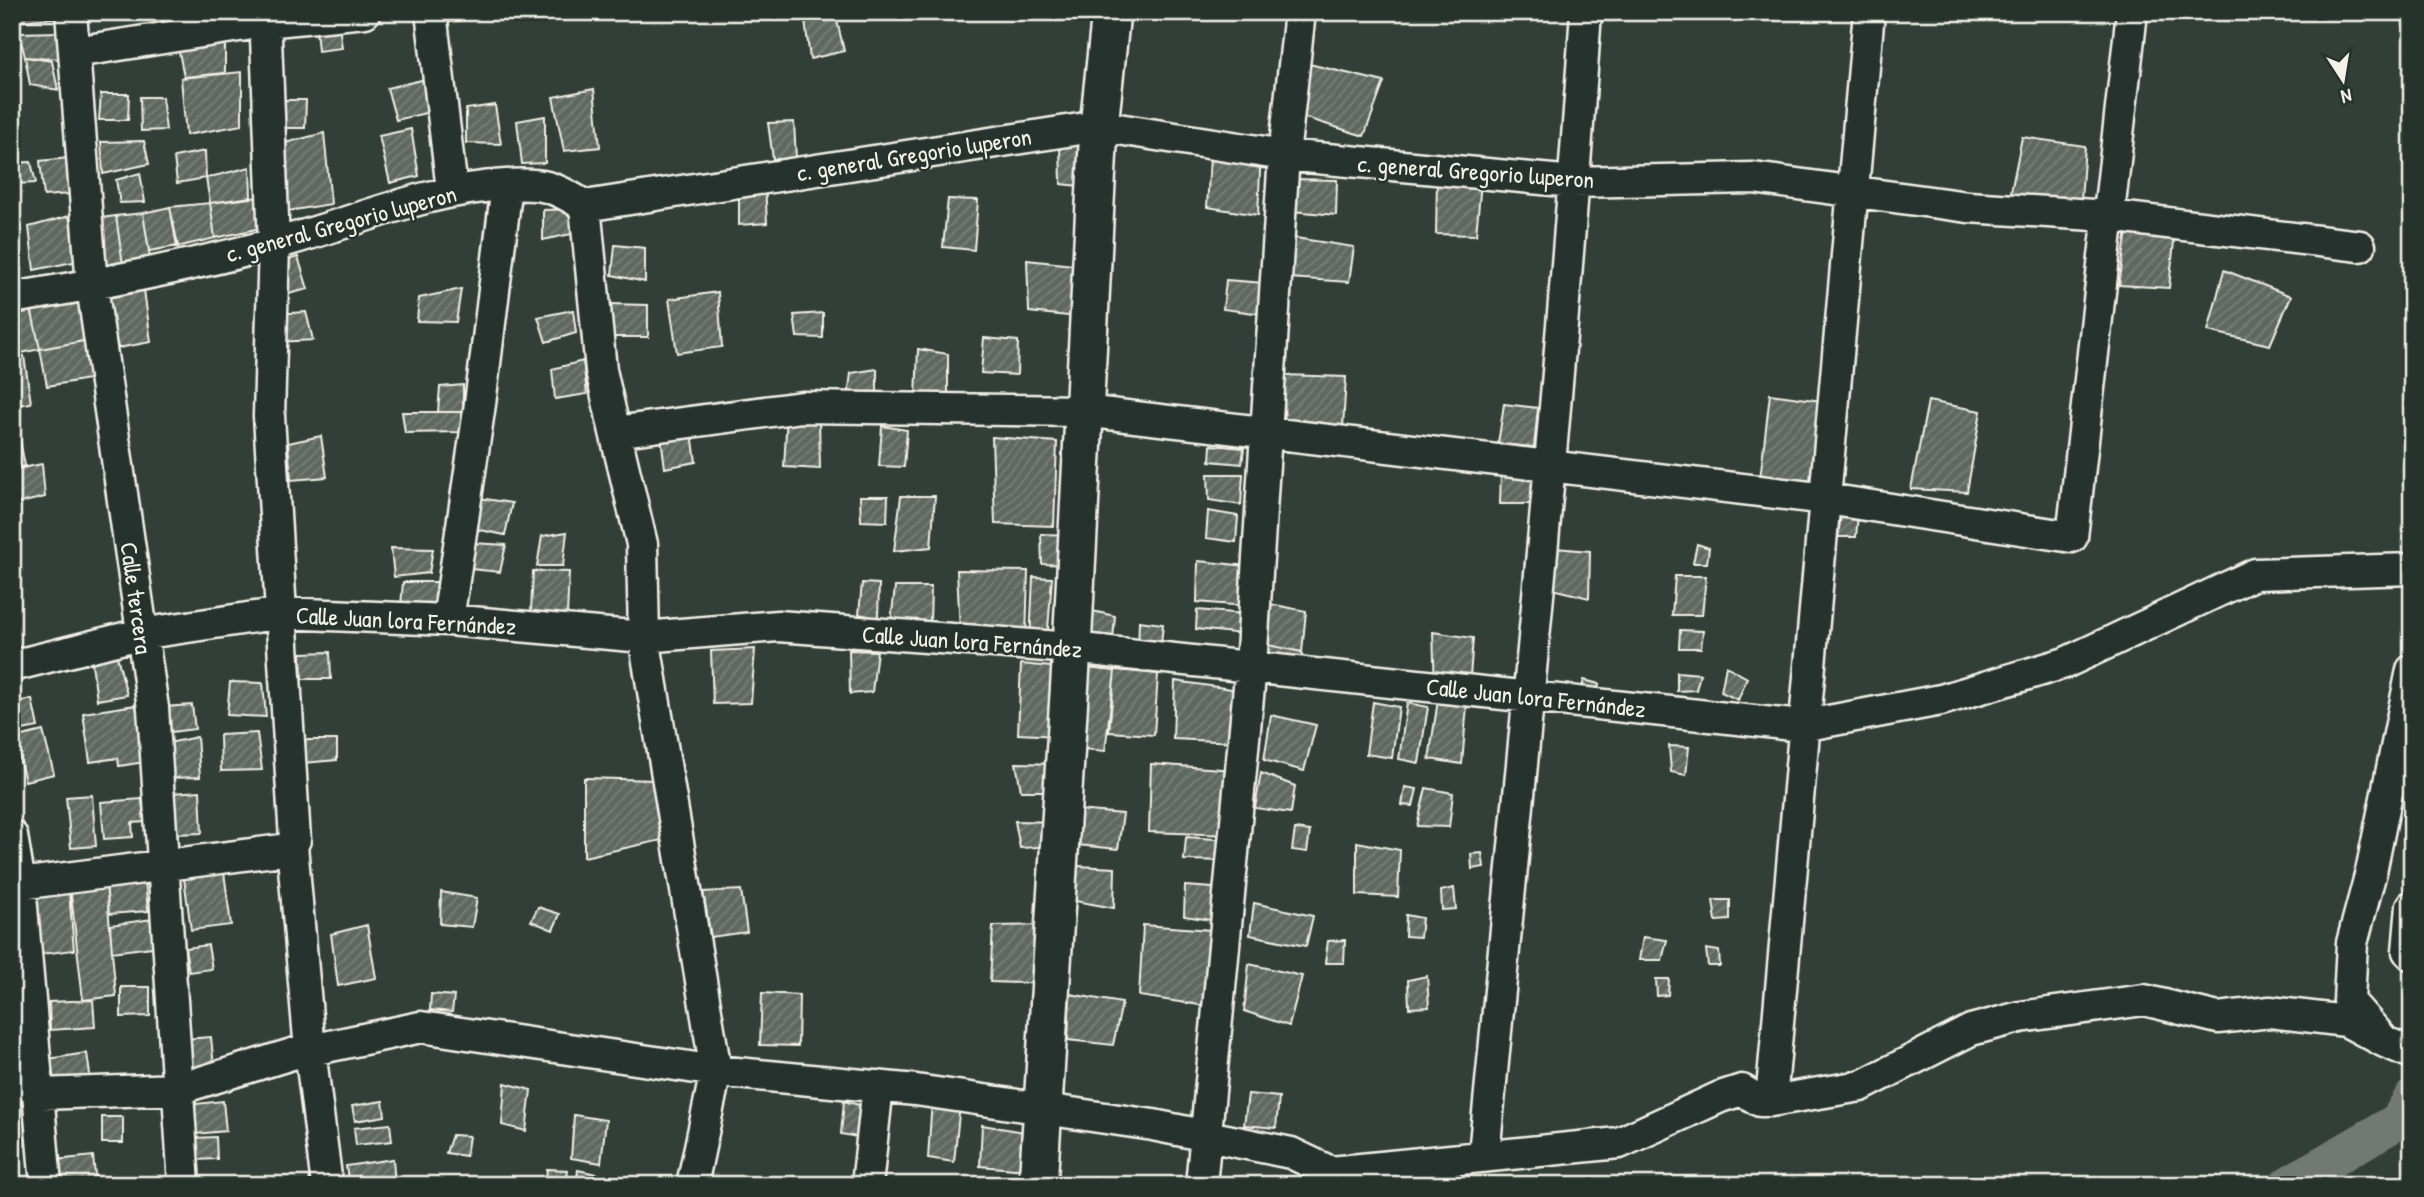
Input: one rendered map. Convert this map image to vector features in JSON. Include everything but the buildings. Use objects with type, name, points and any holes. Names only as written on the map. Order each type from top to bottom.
[{"type":"main road","points":[[1038,1185],[1072,648],[1099,126],[1111,12]]},
{"type":"street","name":"Calle tercera","points":[[71,12],[92,286],[140,634],[153,708],[161,867],[184,1185]]},
{"type":"street","points":[[75,52],[265,17],[365,12]]},
{"type":"street","points":[[431,12],[452,190]]},
{"type":"street","points":[[1201,1185],[1203,1135],[1251,666],[1284,155],[1300,12]]},
{"type":"street","points":[[1483,1154],[1549,464],[1586,12]]},
{"type":"street","points":[[1771,1101],[1802,726],[1827,499],[1869,12]]},
{"type":"street","points":[[615,432],[802,407],[1084,411],[1827,499],[2072,537],[2132,12]]},
{"type":"street","points":[[16,884],[282,850],[292,845],[295,840],[269,416],[274,244],[265,17]]},
{"type":"street","name":"c. general Gregorio luperon","points":[[12,299],[92,286],[274,244],[452,190],[507,185],[555,186],[585,206],[1099,126],[1284,155],[1574,182],[1752,178],[1968,206],[2109,216],[2360,246]]},
{"type":"street","points":[[448,621],[480,404],[507,185]]},
{"type":"street","points":[[585,206],[601,370],[642,544],[644,637],[716,1072],[692,1185]]},
{"type":"street","name":"Calle Juan lora Fernández","points":[[12,666],[140,634],[282,613],[448,621],[644,637],[778,626],[1072,648],[1802,726],[1941,700],[2065,663],[2255,574],[2412,569]]},
{"type":"street","points":[[2398,1047],[2349,1001],[2352,943],[2371,872],[2412,670]]},
{"type":"street","points":[[12,836],[25,1084],[46,1185]]},
{"type":"street","points":[[292,845],[310,1050],[327,1185]]},
{"type":"street","points":[[2412,906],[2408,951],[2412,956]]},
{"type":"street","points":[[25,1084],[41,1094],[178,1089],[310,1050],[421,1027],[716,1072],[878,1086],[1044,1109],[1203,1135],[1291,1153],[1331,1172],[1483,1154],[1619,1143],[1720,1097],[1742,1090],[1760,1101],[1771,1101],[1861,1086],[1971,1030],[2020,1017],[2144,1000],[2218,1018],[2270,1012],[2346,1021],[2398,1047]]},
{"type":"street","points":[[867,1185],[878,1086]]},
{"type":"waterway","points":[[2287,1185],[2398,1121],[2412,1098]]}]
